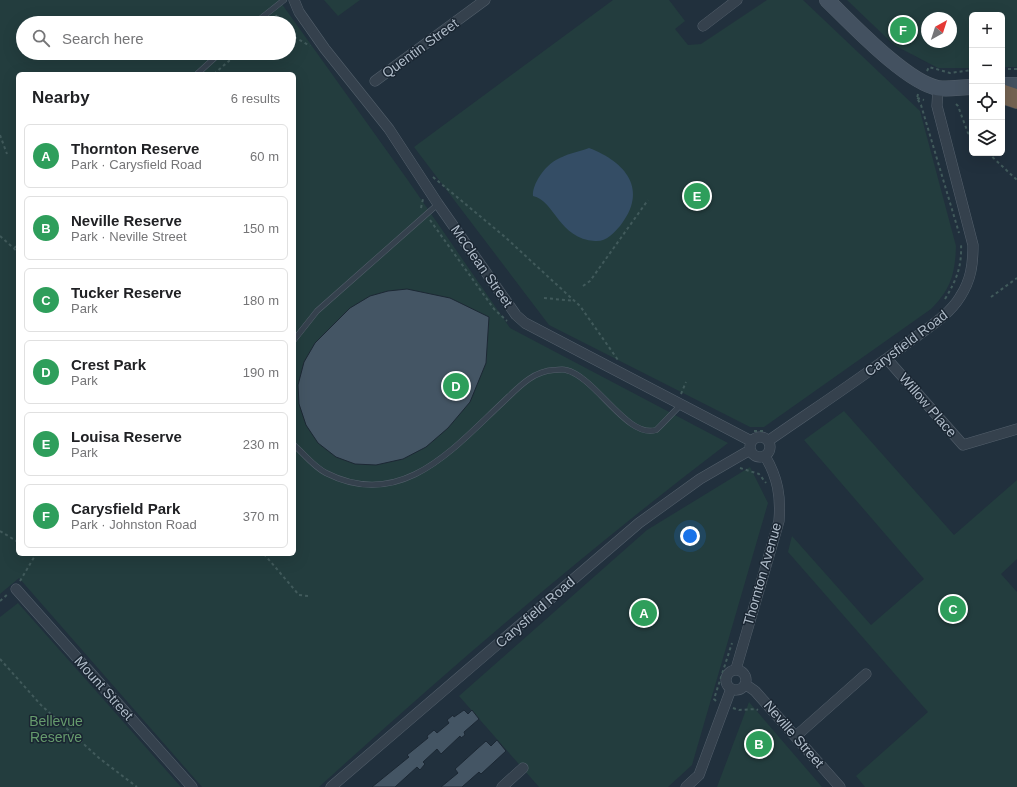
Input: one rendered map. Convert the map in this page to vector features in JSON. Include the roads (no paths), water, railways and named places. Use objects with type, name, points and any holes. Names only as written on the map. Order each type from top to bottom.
[{"type":"highway","points":[[1005,95],[1017,99]]},
{"type":"street","name":"McClean Street","points":[[294,0],[299,12],[325,49],[389,130],[438,204],[516,315],[525,323],[681,400],[750,446]]},
{"type":"street","name":"Quentin Street","points":[[375,81],[485,0]]},
{"type":"street","points":[[703,26],[737,0]]},
{"type":"street","points":[[827,0],[894,62],[908,73],[938,88],[969,87]]},
{"type":"street","points":[[1005,85],[1017,85]]},
{"type":"street","name":"Carysfield Road","points":[[768,441],[887,359],[940,319],[955,305],[970,279],[973,266],[973,245],[937,106],[938,88]]},
{"type":"street","name":"Willow Place","points":[[887,359],[962,445],[1017,429]]},
{"type":"street","points":[[760,436],[768,441],[770,448],[765,456],[755,456],[750,446],[760,436]]},
{"type":"street","name":"Carysfield Road","points":[[337,785],[639,523],[700,479],[750,446]]},
{"type":"street","name":"Thornton Avenue","points":[[686,787],[699,775],[730,689],[726,684],[725,677],[729,671],[736,669],[779,521],[780,496],[778,484],[765,456]]},
{"type":"street","name":"Mount Street","points":[[16,588],[192,787]]},
{"type":"street","points":[[730,689],[739,690],[745,684],[745,674],[736,669]]},
{"type":"street","points":[[796,736],[866,674]]},
{"type":"street","name":"Neville Street","points":[[745,684],[755,691],[840,787]]},
{"type":"street","points":[[502,787],[523,768]]},
{"type":"lane","points":[[264,16],[284,0]]},
{"type":"lane","points":[[199,72],[212,60]]},
{"type":"lane","points":[[296,337],[317,311],[438,204]]},
{"type":"lane","points":[[296,447],[325,473],[355,483],[387,485],[419,473],[449,453],[526,381],[547,370],[566,369],[590,382],[620,414],[638,429],[647,431],[657,430],[681,400]]},
{"type":"water","points":[[589,148],[614,161],[623,169],[633,189],[633,201],[629,213],[615,232],[609,237],[599,241],[583,239],[573,234],[541,199],[533,196],[533,191],[537,181],[548,166],[564,156]]},
{"type":"place","name":"Carysfield Park","points":[[903,30]]},
{"type":"place","name":"Louisa Reserve","points":[[697,196]]},
{"type":"place","name":"Crest Park","points":[[456,386]]},
{"type":"place","name":"Tucker Reserve","points":[[953,609]]},
{"type":"place","name":"Thornton Reserve","points":[[644,613]]},
{"type":"place","name":"Neville Reserve","points":[[759,744]]},
{"type":"park label","name":"Bellevue Reserve","points":[[56,730]]}]
